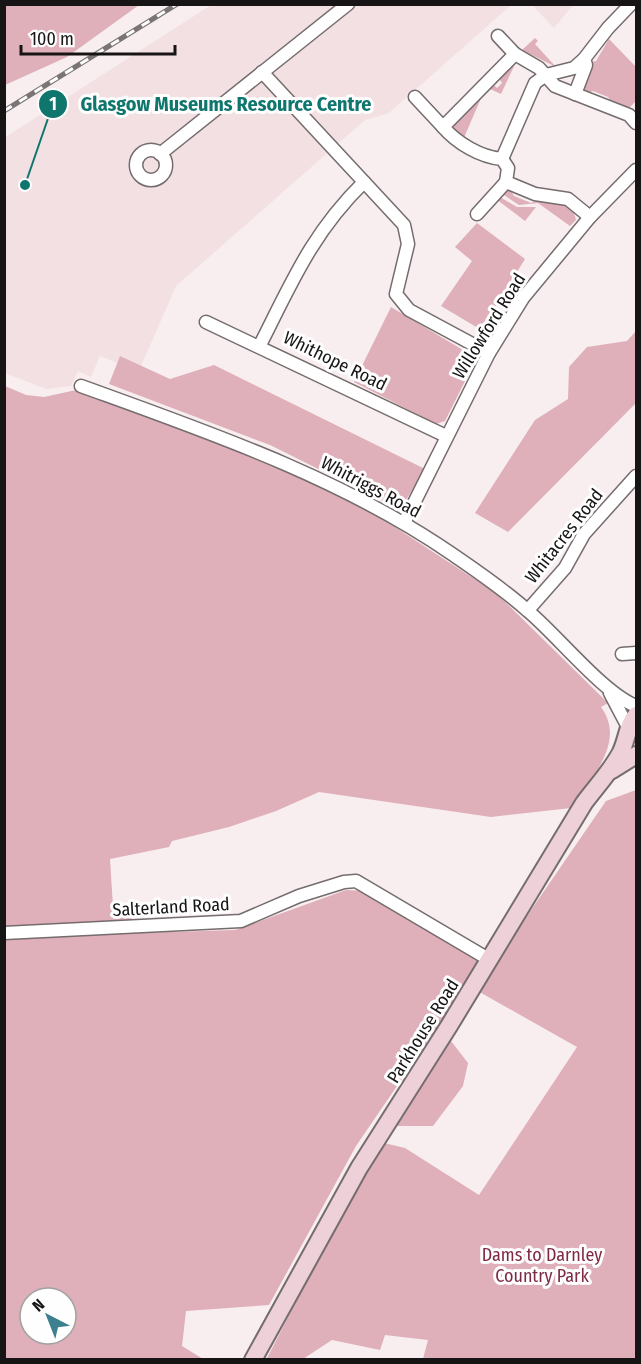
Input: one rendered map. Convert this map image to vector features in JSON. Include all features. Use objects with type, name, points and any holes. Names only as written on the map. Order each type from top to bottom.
[{"type":"main road","name":"Parkhouse Road","points":[[253,1359],[359,1168],[490,960],[584,803],[611,770],[633,731]]},
{"type":"main road","name":"Parkhouse Road","points":[[611,770],[636,755]]},
{"type":"street","points":[[160,154],[348,4]]},
{"type":"street","points":[[502,159],[535,83],[546,75],[574,68],[608,28],[634,5]]},
{"type":"street","points":[[498,36],[515,54],[546,75],[555,86],[634,115]]},
{"type":"street","points":[[443,127],[515,54]]},
{"type":"street","points":[[575,94],[586,66],[584,59]]},
{"type":"street","points":[[262,72],[404,225],[408,244],[396,294],[409,310],[489,353]]},
{"type":"street","points":[[415,97],[457,142],[493,158],[502,159],[508,168],[506,182],[477,214]]},
{"type":"street","name":"Willowford Road","points":[[404,524],[489,353],[523,298],[590,217],[636,170]]},
{"type":"street","points":[[260,345],[309,248],[330,217],[364,182]]},
{"type":"street","points":[[506,182],[535,194],[568,199],[590,217]]},
{"type":"street","name":"Whithope Road","points":[[206,322],[260,345],[446,436]]},
{"type":"street","name":"Whitriggs Road","points":[[81,386],[300,470],[404,524],[450,552],[528,610],[605,685],[636,706]]},
{"type":"street","name":"Whitacres Road","points":[[528,610],[565,568],[584,534],[634,484]]},
{"type":"street","points":[[622,654],[636,653]]},
{"type":"street","name":"Whitriggs Road","points":[[605,685],[633,731]]},
{"type":"street","name":"Salterland Road","points":[[4,933],[241,921],[299,896],[344,882],[356,882],[490,960]]},
{"type":"shaded area","points":[[211,5],[511,5],[389,113],[365,120],[176,286],[141,366],[120,356],[117,363],[100,356],[91,377],[78,371],[71,386],[46,389],[5,373],[4,138]]},
{"type":"shaded area","points":[[532,5],[573,5],[554,28]]},
{"type":"green space","points":[[4,5],[139,5],[67,57],[5,85]]},
{"type":"green space","points":[[535,38],[538,41],[535,44],[556,67],[522,50]]},
{"type":"green space","points":[[609,39],[636,67],[636,101],[627,110],[612,103],[608,97],[593,91],[587,93],[579,90],[590,62],[596,61]]},
{"type":"green space","points":[[516,62],[501,94],[490,89],[492,83],[497,88],[502,83],[498,77]]},
{"type":"green space","points":[[485,89],[463,140],[451,129],[452,125]]},
{"type":"green space","points":[[511,191],[514,196],[531,203],[543,200],[560,202],[576,212],[574,213],[576,220],[570,226],[538,203],[519,205],[501,193]]},
{"type":"green space","points":[[498,196],[517,207],[536,207],[525,221],[496,199]]},
{"type":"green space","points":[[477,223],[525,259],[489,317],[478,328],[441,306],[472,261],[455,247]]},
{"type":"green space","points":[[391,307],[468,353],[473,365],[445,421],[436,424],[354,382]]},
{"type":"green space","points":[[636,331],[636,403],[508,532],[475,513],[535,420],[568,399],[569,367],[587,347],[627,341]]},
{"type":"green space","points":[[120,356],[170,379],[214,365],[425,469],[403,505],[393,506],[270,445],[109,384]]},
{"type":"green space","points":[[5,386],[26,395],[44,397],[76,390],[228,445],[358,503],[496,593],[608,703],[601,707],[608,720],[610,733],[608,747],[596,773],[571,808],[491,817],[319,792],[276,811],[229,827],[172,841],[169,847],[110,859],[113,907],[138,923],[5,930]]},
{"type":"green space","name":"Dams to Darnley Country Park","points":[[636,790],[636,1359],[423,1359],[428,1340],[385,1335],[380,1350],[332,1340],[303,1359],[266,1360],[341,1215],[384,1143],[405,1148],[479,1195],[577,1047],[476,990],[606,801]]},
{"type":"green space","points":[[346,890],[365,891],[481,963],[356,1146],[269,1305],[186,1311],[182,1346],[203,1359],[5,1359],[4,937],[235,930]]},
{"type":"green space","points":[[451,1041],[468,1063],[463,1086],[433,1126],[397,1126]]},
{"type":"railway","points":[[4,111],[177,4]]},
{"type":"place","name":"Glasgow Museums Resource Centre","points":[[25,185]]}]
